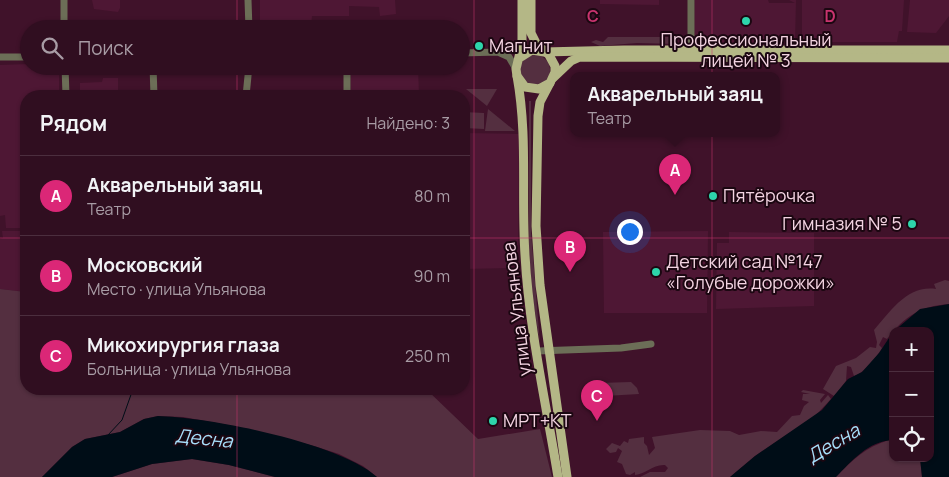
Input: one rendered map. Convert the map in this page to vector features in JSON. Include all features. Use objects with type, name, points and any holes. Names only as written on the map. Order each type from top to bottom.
[{"type":"main road","points":[[522,0],[522,44],[516,73],[520,82],[532,89],[538,89],[552,81],[571,61],[580,57],[691,53],[949,50]]},
{"type":"main road","points":[[531,0],[531,33],[536,43],[552,58],[555,66],[552,81]]},
{"type":"main road","points":[[520,57],[532,50],[544,52],[575,50],[949,58]]},
{"type":"main road","name":"улица Ульянова","points":[[516,73],[525,139],[524,226],[526,280],[558,477]]},
{"type":"main road","name":"улица Ульянова","points":[[552,81],[540,102],[538,116],[536,226],[540,286],[567,477]]},
{"type":"street","points":[[64,0],[64,20]]},
{"type":"street","points":[[248,0],[248,20]]},
{"type":"street","points":[[691,0],[691,53]]},
{"type":"street","points":[[470,53],[498,52],[509,56],[516,73]]},
{"type":"street","points":[[0,57],[20,57]]},
{"type":"street","points":[[65,75],[66,90]]},
{"type":"street","points":[[153,75],[154,90]]},
{"type":"street","points":[[246,90],[247,75]]},
{"type":"street","points":[[347,75],[347,90]]},
{"type":"street","points":[[537,351],[548,349],[621,348],[651,344]]},
{"type":"shaded area","points":[[92,0],[120,0],[120,8],[118,12],[94,9]]},
{"type":"shaded area","points":[[260,0],[395,0],[396,14],[380,16],[379,7],[349,6],[349,16],[312,16],[312,20],[260,20]]},
{"type":"shaded area","points":[[600,0],[659,0],[659,5],[600,4]]},
{"type":"shaded area","name":"Профессиональный лицей № 3","points":[[695,0],[768,0],[769,3],[795,3],[789,0],[796,0],[795,42],[788,45],[697,45],[694,43]]},
{"type":"shaded area","points":[[802,0],[904,0],[902,31],[899,31],[897,42],[802,42]]},
{"type":"shaded area","points":[[910,0],[949,0],[949,16],[936,33],[907,32]]},
{"type":"shaded area","points":[[608,37],[676,37],[677,44],[637,43],[600,46],[591,42],[596,40],[603,42]]},
{"type":"shaded area","points":[[535,55],[546,59],[550,70],[546,81],[535,85],[524,81],[520,70],[524,59]]},
{"type":"shaded area","points":[[20,64],[20,75],[59,75],[59,90],[20,90],[20,228],[6,228],[5,215],[0,216],[0,65]]},
{"type":"shaded area","points":[[351,75],[418,75],[419,90],[351,90]]},
{"type":"shaded area","points":[[103,78],[118,78],[118,90],[80,90],[80,83],[102,82]]},
{"type":"shaded area","points":[[466,89],[497,89],[487,106],[470,92],[470,90]]},
{"type":"shaded area","points":[[529,101],[531,101],[531,232],[540,344],[532,294],[529,251]]},
{"type":"shaded area","points":[[488,109],[515,131],[485,131]]},
{"type":"shaded area","points":[[470,112],[484,113],[484,129],[470,128]]},
{"type":"shaded area","points":[[470,133],[519,134],[518,247],[517,261],[511,262],[511,268],[470,269]]},
{"type":"shaded area","points":[[2,231],[20,231],[20,291],[0,289],[0,239],[3,238]]},
{"type":"shaded area","name":"Детский сад №147 «Голубые дорожки»","points":[[708,231],[707,313],[604,313],[603,232]]},
{"type":"shaded area","points":[[729,232],[814,233],[814,306],[716,309],[717,243],[729,243]]},
{"type":"shaded area","points":[[945,280],[949,281],[949,304],[921,310],[906,319],[898,327],[889,327],[889,337],[887,339],[883,337],[879,345],[882,348],[862,372],[854,376],[851,367],[847,366],[846,381],[834,396],[823,389],[836,366],[856,358],[870,347],[876,348],[877,342],[874,330],[900,301],[916,291],[936,289],[934,284]]},
{"type":"shaded area","points":[[0,289],[20,291],[20,395],[432,395],[478,439],[540,429],[552,477],[377,477],[363,466],[339,454],[314,446],[239,427],[183,417],[158,416],[144,419],[120,432],[85,439],[72,447],[42,477],[0,477]]},
{"type":"shaded area","points":[[631,382],[637,388],[639,394],[605,396],[599,383]]},
{"type":"shaded area","points":[[803,390],[825,394],[820,400],[821,403],[828,395],[831,399],[816,415],[755,456],[730,477],[640,477],[650,472],[665,472],[668,468],[665,465],[657,466],[635,475],[635,472],[630,475],[626,474],[622,464],[617,462],[622,451],[618,448],[616,452],[610,453],[606,449],[612,443],[620,446],[624,441],[628,443],[629,439],[644,437],[644,443],[647,446],[649,455],[655,448],[652,437],[700,430],[730,431],[739,435],[761,431],[777,432],[792,416],[800,415],[804,406],[809,402],[802,400],[803,394],[810,394],[801,392]]},
{"type":"shaded area","points":[[889,440],[889,462],[920,462],[922,477],[836,477],[860,455]]},
{"type":"shaded area","points":[[192,459],[229,465],[275,477],[112,477],[152,464]]},
{"type":"water","points":[[949,304],[949,477],[922,477],[920,462],[934,462],[934,327],[899,327],[920,309]]},
{"type":"water","name":"Десна","points":[[889,338],[889,440],[868,448],[836,477],[730,477],[755,456],[822,410],[848,379],[862,372]]},
{"type":"water","name":"Десна","points":[[158,416],[209,421],[273,434],[334,453],[359,465],[377,477],[275,477],[229,465],[192,459],[152,464],[112,477],[42,477],[72,447],[85,439],[120,432],[144,419]]},
{"type":"waterway","points":[[108,435],[122,420],[131,395]]},
{"type":"place","name":"Профессиональный лицей № 3","points":[[746,21]]},
{"type":"place","name":"Магнит","points":[[479,46]]},
{"type":"place","name":"Акварельный заяц","points":[[675,195]]},
{"type":"place","name":"Пятёрочка","points":[[713,196]]},
{"type":"place","name":"Гимназия № 5","points":[[912,224]]},
{"type":"place","name":"Московский","points":[[570,272]]},
{"type":"place","name":"Детский сад №147 «Голубые дорожки»","points":[[656,272]]},
{"type":"place","name":"МРТ+КТ","points":[[493,421]]},
{"type":"place","name":"Микохирургия глаза","points":[[597,421]]}]
